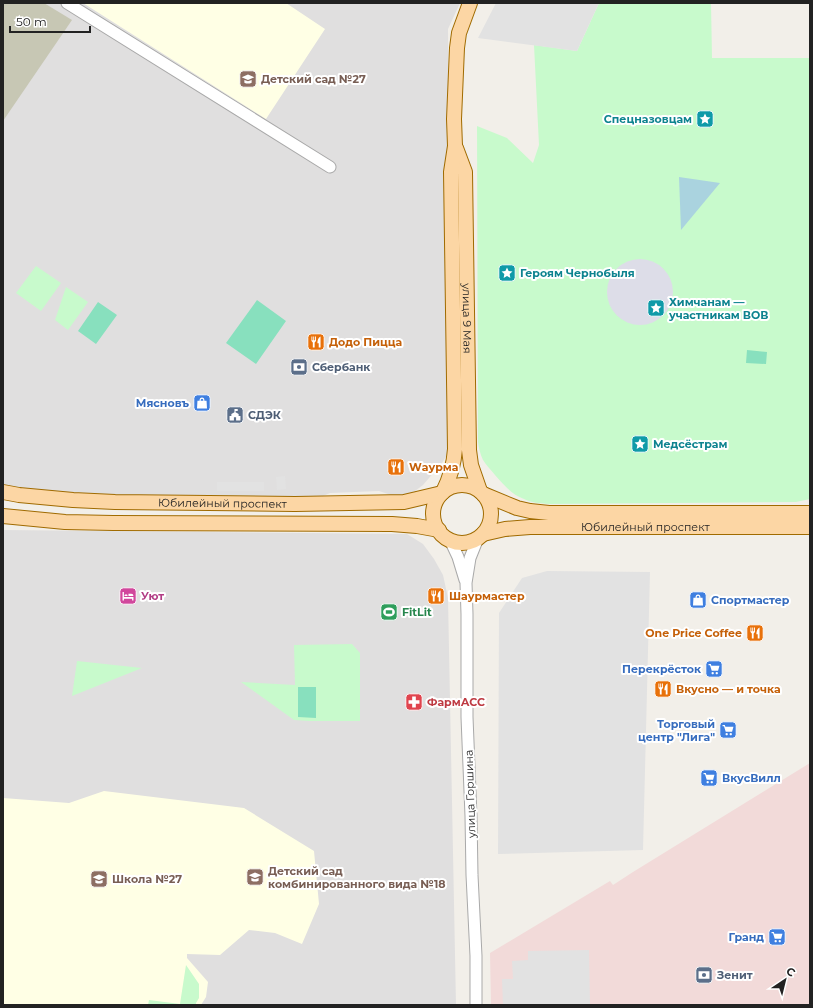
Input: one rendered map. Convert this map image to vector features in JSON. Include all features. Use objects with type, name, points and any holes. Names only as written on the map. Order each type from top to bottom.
[{"type":"main road","name":"улица 9 Мая","points":[[442,493],[454,464],[455,449],[452,172],[455,146],[454,119],[457,48],[459,33],[470,3]]},
{"type":"main road","name":"улица 9 Мая","points":[[455,146],[465,172],[469,450],[471,465],[482,493]]},
{"type":"main road","name":"Юбилейный проспект","points":[[3,492],[73,500],[115,502],[295,504],[404,502],[442,493],[455,486],[463,485],[470,486],[516,508],[549,513],[806,511]]},
{"type":"main road","points":[[442,493],[434,507],[433,515],[435,522],[444,535]]},
{"type":"main road","points":[[480,536],[487,528],[491,514],[490,507],[482,493]]},
{"type":"main road","name":"Юбилейный проспект","points":[[3,516],[65,522],[113,524],[392,524],[417,526],[444,535],[457,542],[472,541],[480,536],[505,529],[530,527],[810,528]]},
{"type":"street","points":[[67,3],[330,167]]},
{"type":"street","name":"улица Горшина","points":[[444,535],[458,557],[466,583]]},
{"type":"street","name":"улица Горшина","points":[[476,1005],[476,956],[466,717],[466,583],[470,558],[480,536]]},
{"type":"shaded area","points":[[3,3],[460,3],[448,29],[451,441],[447,455],[442,463],[423,485],[415,491],[404,495],[394,496],[379,491],[330,493],[318,498],[110,497],[3,488]]},
{"type":"shaded area","points":[[3,3],[44,3],[72,20],[3,121]]},
{"type":"shaded area","name":"Детский сад №27","points":[[83,3],[286,3],[325,29],[266,119]]},
{"type":"shaded area","points":[[496,3],[599,3],[577,51],[478,38]]},
{"type":"shaded area","points":[[633,259],[647,259],[659,264],[668,273],[673,285],[671,305],[664,316],[647,325],[633,325],[621,320],[612,311],[607,299],[607,285],[612,273],[621,264]]},
{"type":"shaded area","points":[[285,476],[286,489],[277,490],[276,477]]},
{"type":"shaded area","points":[[217,482],[264,482],[264,491],[217,491]]},
{"type":"shaded area","points":[[3,530],[407,534],[423,544],[443,575],[448,598],[456,1005],[3,1005]]},
{"type":"shaded area","points":[[547,571],[650,572],[643,850],[498,854],[499,613],[522,578]]},
{"type":"shaded area","points":[[810,763],[810,1005],[491,1005],[490,953],[610,881],[613,885]]},
{"type":"shaded area","name":"Школа №27","points":[[104,791],[244,808],[314,851],[319,904],[302,944],[275,933],[249,930],[220,955],[187,954],[187,958],[208,982],[206,997],[201,1005],[3,1005],[3,798],[69,803]]},
{"type":"shaded area","points":[[589,950],[590,1005],[503,1005],[502,979],[513,979],[512,961],[528,960],[528,951]]},
{"type":"green space","points":[[599,3],[711,3],[712,58],[810,58],[810,499],[796,502],[539,503],[519,497],[511,492],[482,458],[478,442],[477,126],[507,138],[533,163],[539,145],[534,45],[577,51]]},
{"type":"green space","points":[[36,266],[61,283],[41,311],[16,293]]},
{"type":"green space","points":[[66,287],[88,302],[68,330],[55,320]]},
{"type":"green space","points":[[257,300],[286,321],[256,364],[226,343]]},
{"type":"green space","points":[[98,302],[117,315],[96,344],[78,331]]},
{"type":"green space","points":[[747,350],[767,352],[766,364],[746,363]]},
{"type":"green space","points":[[352,644],[360,653],[360,721],[294,720],[241,682],[295,685],[294,645]]},
{"type":"green space","points":[[77,661],[142,668],[72,696]]},
{"type":"green space","points":[[298,687],[316,687],[316,718],[298,717]]},
{"type":"green space","points":[[186,965],[199,984],[199,998],[196,1005],[148,1005],[149,1000],[180,1004]]},
{"type":"water","points":[[679,177],[720,183],[681,230]]},
{"type":"place","name":"Детский сад №27","points":[[248,79]]},
{"type":"place","name":"Спецназовцам","points":[[705,119]]},
{"type":"place","name":"Героям Чернобыля","points":[[507,273]]},
{"type":"place","name":"Химчанам — участникам ВОВ","points":[[656,308]]},
{"type":"place","name":"Додо Пицца","points":[[316,342]]},
{"type":"place","name":"Сбербанк","points":[[299,367]]},
{"type":"place","name":"Мясновъ","points":[[202,403]]},
{"type":"place","name":"СДЭК","points":[[235,415]]},
{"type":"place","name":"Медсёстрам","points":[[640,444]]},
{"type":"place","name":"Wаурма","points":[[396,467]]},
{"type":"place","name":"Уют","points":[[128,596]]},
{"type":"place","name":"Шаурмастер","points":[[436,596]]},
{"type":"place","name":"Спортмастер","points":[[698,600]]},
{"type":"place","name":"FitLit","points":[[389,612]]},
{"type":"place","name":"One Price Coffee","points":[[755,633]]},
{"type":"place","name":"Перекрёсток","points":[[714,669]]},
{"type":"place","name":"Вкусно — и точка","points":[[663,689]]},
{"type":"place","name":"ФармАСС","points":[[414,702]]},
{"type":"place","name":"Торговый центр \"Лига\"","points":[[728,730]]},
{"type":"place","name":"ВкусВилл","points":[[709,778]]},
{"type":"place","name":"Детский сад комбинированного вида №18","points":[[255,877]]},
{"type":"place","name":"Школа №27","points":[[99,879]]},
{"type":"place","name":"Гранд","points":[[777,937]]},
{"type":"place","name":"Зенит","points":[[704,975]]}]
